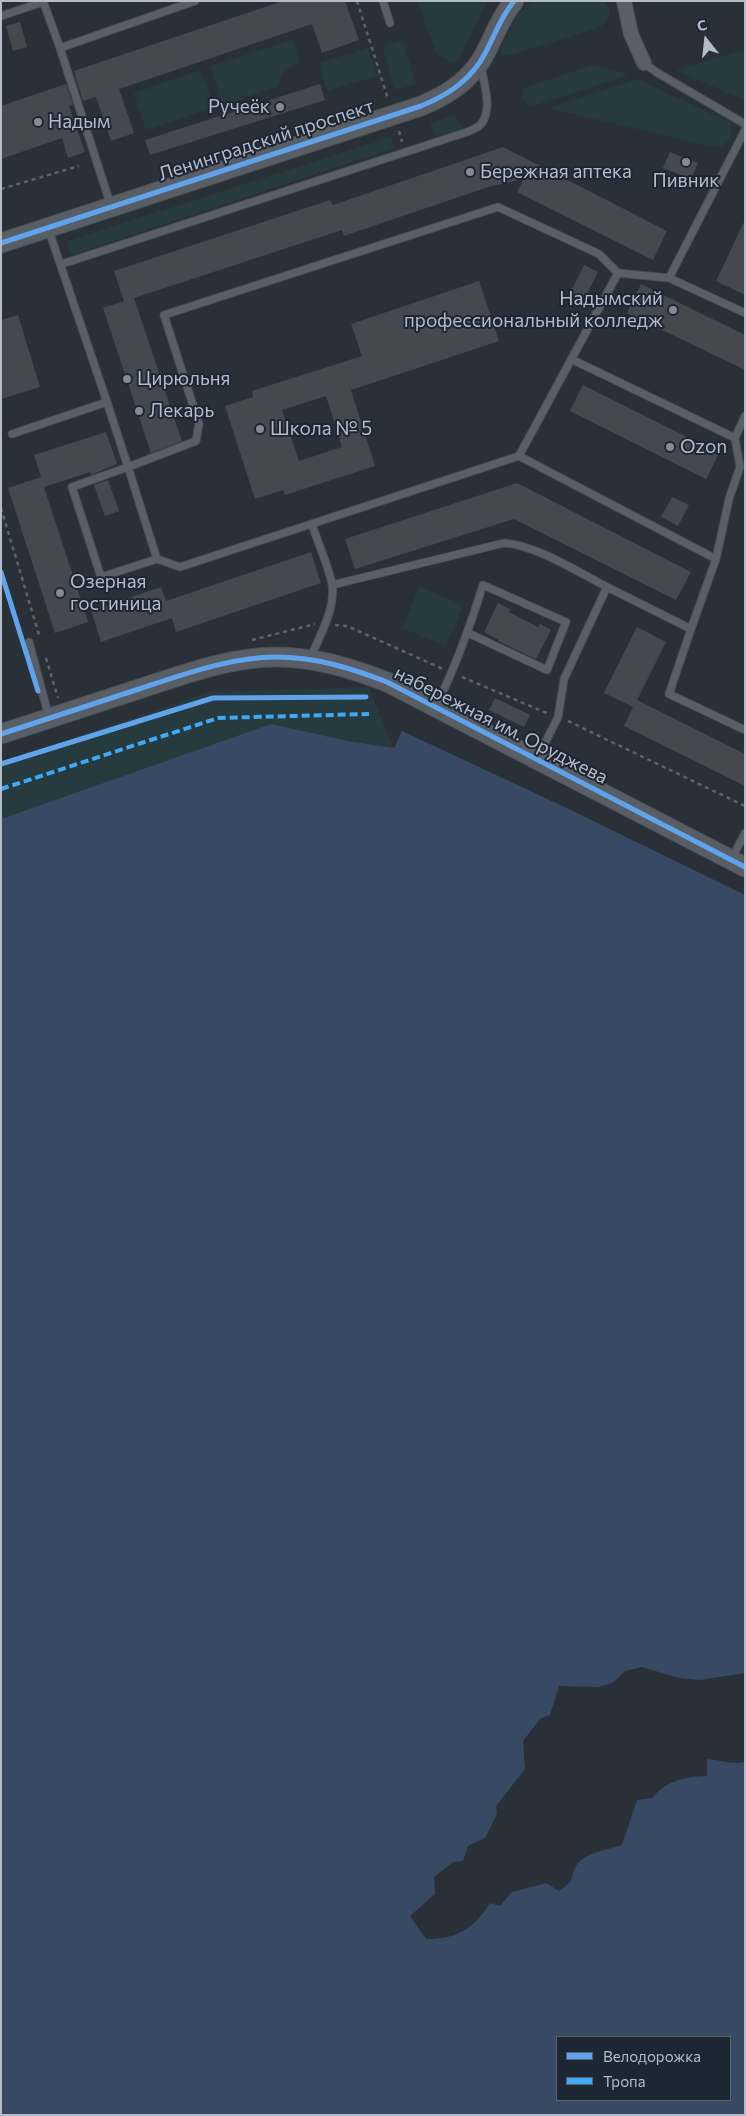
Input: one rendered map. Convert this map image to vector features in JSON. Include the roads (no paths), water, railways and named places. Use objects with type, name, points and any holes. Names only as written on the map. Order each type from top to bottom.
[{"type":"street","points":[[616,1],[626,18]]},
{"type":"street","points":[[624,1],[626,18],[637,51],[644,63]]},
{"type":"street","name":"Ленинградский проспект","points":[[1,243],[421,106],[454,89],[480,62],[507,6]]},
{"type":"street","name":"набережная им. Оруджева","points":[[1,734],[217,666],[249,659],[275,657],[310,659],[357,670],[387,682],[738,864]]},
{"type":"lane","points":[[60,48],[195,1]]},
{"type":"lane","points":[[383,1],[390,23]]},
{"type":"lane","points":[[1,16],[43,2],[60,48],[111,206]]},
{"type":"lane","points":[[62,264],[467,132],[480,126],[486,113],[486,98],[480,62]]},
{"type":"lane","points":[[644,63],[656,72],[745,124]]},
{"type":"lane","points":[[669,278],[745,130]]},
{"type":"lane","points":[[618,273],[519,456],[180,566],[157,559],[101,576],[72,486],[196,441],[199,424],[164,315],[498,207],[599,254],[618,273],[669,278],[745,313]]},
{"type":"lane","points":[[48,227],[62,264],[157,559]]},
{"type":"lane","points":[[571,359],[735,438]]},
{"type":"lane","points":[[12,434],[107,402]]},
{"type":"lane","points":[[745,416],[735,438],[740,467],[729,499],[716,559],[669,694],[745,730]]},
{"type":"lane","points":[[519,456],[716,559]]},
{"type":"lane","points":[[310,659],[325,624],[331,602],[332,585],[312,524]]},
{"type":"lane","points":[[332,585],[504,543],[517,544],[533,550],[691,628]]},
{"type":"lane","points":[[436,706],[453,674],[483,585],[566,622],[547,670],[468,633]]},
{"type":"lane","points":[[537,760],[558,717],[564,679],[607,587]]},
{"type":"lane","points":[[29,642],[49,718]]},
{"type":"lane","points":[[738,864],[745,832]]},
{"type":"water","points":[[271,724],[348,741],[394,748],[402,731],[575,812],[745,895],[745,1673],[700,1680],[679,1678],[642,1667],[625,1671],[614,1682],[599,1687],[559,1686],[550,1715],[541,1718],[523,1741],[525,1769],[496,1806],[497,1814],[485,1838],[468,1846],[463,1861],[453,1862],[434,1877],[435,1894],[410,1916],[426,1939],[437,1939],[464,1931],[478,1920],[490,1903],[500,1906],[512,1892],[546,1883],[559,1891],[571,1881],[576,1866],[580,1861],[597,1852],[622,1845],[637,1800],[652,1798],[670,1783],[691,1777],[707,1776],[707,1759],[732,1763],[745,1762],[745,2115],[1,2115],[1,819]]},
{"type":"place","name":"Ручеёк","points":[[280,107]]},
{"type":"place","name":"Надым","points":[[38,122]]},
{"type":"place","name":"Пивник","points":[[686,162]]},
{"type":"place","name":"Бережная аптека","points":[[470,172]]},
{"type":"place","name":"Надымский профессиональный колледж","points":[[673,310]]},
{"type":"place","name":"Цирюльня","points":[[127,379]]},
{"type":"place","name":"Лекарь","points":[[139,411]]},
{"type":"place","name":"Школа № 5","points":[[260,429]]},
{"type":"place","name":"Ozon","points":[[670,447]]},
{"type":"place","name":"Озерная гостиница","points":[[60,593]]}]
